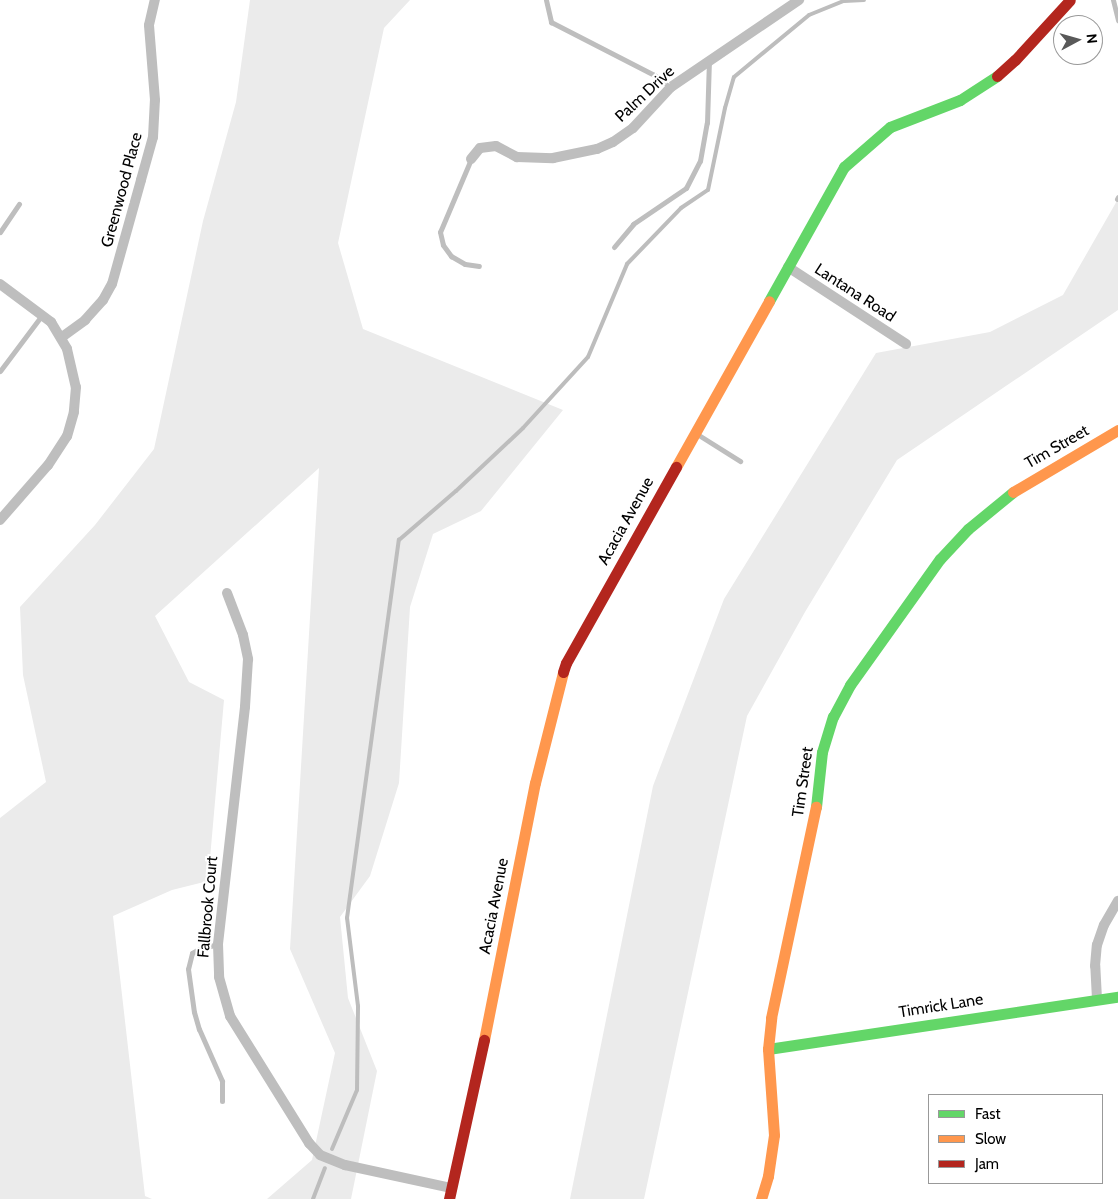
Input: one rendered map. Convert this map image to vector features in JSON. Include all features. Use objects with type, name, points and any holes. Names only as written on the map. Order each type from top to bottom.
[{"type":"street","name":"Greenwood Place","points":[[62,337],[85,320],[103,300],[112,284],[153,137],[155,100],[149,25],[155,0]]},
{"type":"street","name":"Palm Drive","points":[[471,159],[480,148],[496,146],[517,157],[553,158],[597,148],[613,142],[634,128],[670,87],[799,0]]},
{"type":"street","name":"Acacia Avenue","points":[[450,1193],[537,775],[554,702],[566,663],[844,167],[890,127],[960,100],[996,77],[1070,0]]},
{"type":"street","name":"Lantana Road","points":[[788,267],[906,344]]},
{"type":"street","points":[[0,284],[42,314],[62,337],[74,374],[76,400],[67,436],[48,465],[0,520]]},
{"type":"street","name":"Tim Street","points":[[761,1199],[768,1176],[774,1134],[768,1049],[771,1018],[815,819],[822,752],[833,717],[850,685],[940,559],[968,529],[1017,490],[1118,430]]},
{"type":"street","name":"Fallbrook Court","points":[[227,593],[243,635],[248,659],[245,707],[218,944],[219,977],[230,1016],[312,1147],[320,1155],[345,1165],[450,1193]]},
{"type":"street","points":[[1097,999],[1095,966],[1097,945],[1104,925],[1118,901]]},
{"type":"street","name":"Timrick Lane","points":[[768,1049],[1118,997]]},
{"type":"lane","points":[[546,0],[551,22],[654,75],[670,87]]},
{"type":"lane","points":[[1113,0],[1118,20]]},
{"type":"lane","points":[[614,247],[633,224],[686,188],[700,161],[707,124],[709,61]]},
{"type":"lane","points":[[471,159],[440,232],[443,245],[451,256],[464,264],[479,266]]},
{"type":"lane","points":[[0,232],[19,204]]},
{"type":"lane","points":[[0,371],[42,314]]},
{"type":"lane","points":[[694,432],[740,461]]},
{"type":"lane","points":[[218,944],[192,953],[188,969],[194,1012],[199,1029],[222,1081],[222,1102]]},
{"type":"shaded area","points":[[250,0],[410,0],[384,28],[338,243],[363,329],[563,410],[481,511],[433,534],[410,607],[399,783],[370,876],[340,917],[348,998],[377,1071],[351,1199],[267,1199],[312,1160],[335,1053],[290,949],[319,468],[155,616],[189,682],[224,700],[208,881],[172,890],[113,916],[145,1196],[152,1199],[0,1199],[0,818],[46,782],[23,675],[20,607],[95,525],[154,449],[203,221],[236,102]]},
{"type":"shaded area","points":[[1118,199],[1118,310],[897,460],[805,612],[747,716],[644,1199],[570,1199],[653,786],[724,599],[876,353],[990,332],[1063,295]]},
{"type":"waterway","points":[[332,1149],[357,1090],[358,1006],[347,918],[399,540],[456,491],[523,428],[588,357],[627,264],[681,208],[708,190],[725,108],[734,77],[809,15],[844,1],[864,0]]},
{"type":"waterway","points":[[313,1199],[325,1168]]},
{"type":"traffic: fast","points":[[769,301],[844,167],[890,127],[960,100],[997,76]]},
{"type":"traffic: fast","points":[[816,807],[822,752],[833,717],[850,685],[940,559],[968,529],[1013,492]]},
{"type":"traffic: fast","points":[[768,1049],[1118,997]]},
{"type":"traffic: slow","points":[[676,467],[769,301]]},
{"type":"traffic: slow","points":[[1013,492],[1118,430]]},
{"type":"traffic: slow","points":[[484,1040],[535,783],[563,672]]},
{"type":"traffic: slow","points":[[761,1199],[768,1176],[774,1135],[768,1049],[771,1018],[816,807]]},
{"type":"traffic: jam","points":[[997,76],[1015,60],[1070,0]]},
{"type":"traffic: jam","points":[[563,672],[566,663],[676,467]]},
{"type":"traffic: jam","points":[[449,1199],[484,1040]]}]
